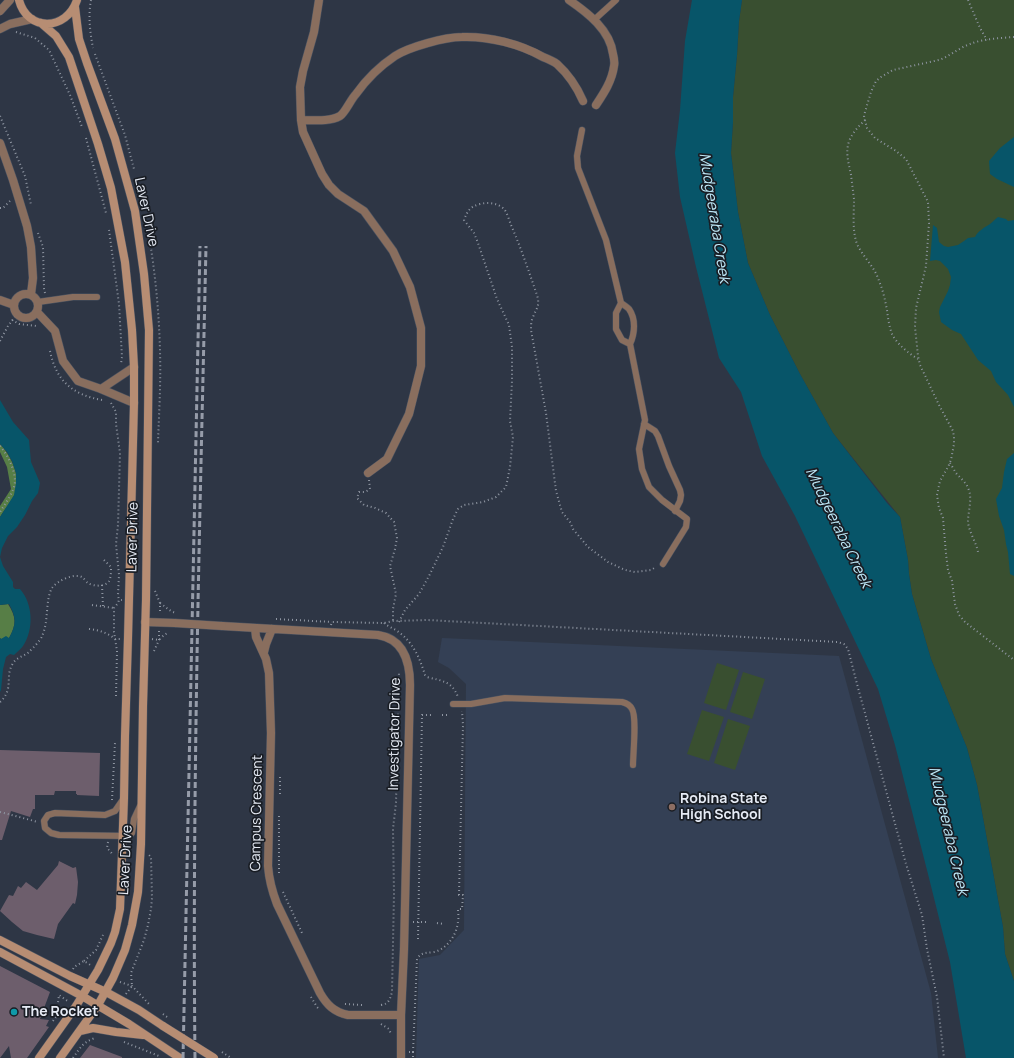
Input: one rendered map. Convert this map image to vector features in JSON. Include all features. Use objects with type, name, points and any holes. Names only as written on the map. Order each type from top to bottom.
[{"type":"street","points":[[0,11],[10,0]]},
{"type":"street","points":[[19,0],[20,6],[32,19],[41,23],[51,24],[61,21],[69,15],[76,3]]},
{"type":"street","points":[[319,0],[314,32],[300,87],[303,132],[322,174],[329,185],[338,194],[364,211],[393,251],[410,287],[421,328],[421,366],[409,414],[387,459],[368,473]]},
{"type":"street","points":[[569,0],[586,11],[605,31],[612,47],[615,65],[604,94],[596,105]]},
{"type":"street","name":"Laver Drive","points":[[60,1058],[106,992],[120,964],[132,925],[138,892],[141,844],[146,600],[149,330],[144,274],[134,211],[115,139],[79,39],[76,3]]},
{"type":"street","points":[[0,29],[10,24],[32,19]]},
{"type":"street","name":"Laver Drive","points":[[39,1058],[76,1006],[89,984],[111,943],[120,909],[134,403],[132,330],[125,262],[110,188],[98,144],[69,57],[56,36],[41,23]]},
{"type":"street","points":[[301,120],[333,119],[342,115],[355,94],[379,68],[396,56],[436,41],[461,37],[488,39],[513,44],[535,52],[556,64],[571,79],[580,92],[583,101]]},
{"type":"street","points":[[0,143],[13,180],[31,247],[33,278],[31,294]]},
{"type":"street","points":[[27,293],[31,294],[37,298],[39,308],[37,312],[32,317],[28,318],[15,317],[14,305],[17,298],[20,295],[27,293]]},
{"type":"street","points":[[0,300],[14,305]]},
{"type":"street","points":[[37,312],[55,331],[63,361],[78,381],[134,403]]},
{"type":"street","points":[[104,390],[134,367]]},
{"type":"street","name":"Investigator Drive","points":[[145,622],[370,634],[384,636],[396,642],[404,653],[410,678],[410,693],[401,1058]]},
{"type":"street","name":"Campus Crescent","points":[[255,628],[256,637],[264,652],[269,673],[271,719],[268,866],[270,884],[275,898],[320,993],[328,1005],[341,1014],[348,1015],[401,1015]]},
{"type":"street","points":[[264,652],[272,629]]},
{"type":"street","points":[[0,940],[127,1003],[214,1058]]},
{"type":"street","points":[[0,952],[98,1005],[180,1058]]},
{"type":"street","points":[[80,1031],[93,1028],[146,1035]]},
{"type":"lane","points":[[594,20],[616,0]]},
{"type":"lane","points":[[582,130],[577,156],[578,168],[606,240],[621,303],[629,309],[634,321],[633,337],[630,344],[644,420],[640,449],[642,469],[649,487],[662,500],[687,519],[686,527],[663,564]]},
{"type":"lane","points":[[38,302],[73,297],[97,297]]},
{"type":"lane","points":[[621,303],[616,313],[616,329],[622,340],[630,344]]},
{"type":"lane","points":[[644,424],[655,431],[658,436],[680,490],[680,501],[676,511]]},
{"type":"lane","points":[[453,704],[471,704],[504,698],[622,702],[630,706],[634,714],[633,764]]},
{"type":"lane","points":[[124,798],[115,811],[105,815],[55,813],[48,816],[44,821],[45,828],[51,833],[59,835],[128,836],[132,832],[134,819],[142,803]]},
{"type":"path","points":[[968,0],[987,40]]},
{"type":"path","points":[[11,33],[17,32],[35,38],[49,50],[70,95],[83,129]]},
{"type":"path","points":[[1014,36],[970,44],[939,60],[900,68],[887,73],[876,81],[865,112],[867,128],[875,138],[906,159],[928,202],[930,223],[926,266],[915,317],[920,365],[953,431],[954,437],[950,463],[940,481],[937,495],[939,508],[943,518],[948,570],[952,581],[956,610],[962,620],[1014,660]]},
{"type":"path","points":[[865,120],[849,140],[847,150],[854,197],[855,238],[861,251],[876,272],[890,328],[896,341],[911,355],[919,359]]},
{"type":"path","points":[[85,133],[106,217]]},
{"type":"path","points":[[0,208],[3,208],[11,200],[18,197]]},
{"type":"path","points":[[399,622],[406,610],[419,594],[429,576],[443,547],[458,509],[464,505],[483,502],[496,497],[506,487],[513,437],[510,421],[512,347],[509,325],[497,299],[474,233],[464,220],[468,211],[474,206],[483,203],[499,205],[505,209],[517,237],[537,295],[539,303],[532,318],[530,330],[546,413],[556,491],[562,512],[570,522],[573,529],[588,547],[608,562],[625,570],[635,572],[651,570],[663,564]]},
{"type":"path","points":[[108,224],[119,304],[122,357],[119,369]]},
{"type":"path","points":[[0,341],[15,317],[19,324],[38,326],[42,328]]},
{"type":"path","points":[[50,347],[54,366],[62,381],[73,391],[80,394],[91,398],[108,400]]},
{"type":"path","points":[[104,390],[108,400],[110,400],[115,408],[120,453],[116,544],[119,575],[119,600],[114,608],[114,632],[117,651],[116,701]]},
{"type":"path","points":[[0,446],[9,457],[14,474],[15,485],[0,512]]},
{"type":"path","points":[[950,463],[956,474],[969,488],[970,495],[968,522],[978,552]]},
{"type":"path","points":[[368,473],[370,489],[365,492],[359,492],[357,498],[364,505],[386,513],[394,522],[397,538],[390,566],[396,594],[393,609],[393,621]]},
{"type":"path","points":[[0,702],[8,690],[12,665],[18,658],[28,653],[42,637],[46,620],[49,593],[53,586],[64,578],[75,576],[82,577],[89,584],[93,585],[102,585],[109,582],[111,567],[103,559]]},
{"type":"path","points":[[102,585],[103,607]]},
{"type":"path","points":[[146,600],[159,599]]},
{"type":"path","points":[[119,600],[129,600]]},
{"type":"path","points":[[160,603],[177,613]]},
{"type":"path","points":[[92,606],[114,608]]},
{"type":"path","points":[[330,632],[332,622],[384,623],[393,621],[427,620],[838,642],[844,644],[848,649],[904,856],[922,915],[927,949],[938,997],[944,1058]]},
{"type":"path","points":[[384,623],[406,638],[420,658],[425,675],[430,678],[444,681],[450,685],[458,695],[460,704],[459,895],[462,895],[462,909],[458,909],[458,925],[452,938],[447,944],[440,950],[422,954],[417,959]]},
{"type":"path","points":[[89,629],[99,630],[115,639]]},
{"type":"path","points":[[159,640],[164,635],[171,632]]},
{"type":"path","points":[[375,1006],[387,1003],[392,992],[394,894],[393,829],[396,803],[399,670]]},
{"type":"path","points":[[418,939],[422,714],[432,715]]},
{"type":"path","points":[[442,715],[449,715]]},
{"type":"path","points":[[110,813],[108,805],[112,801],[113,797],[115,742]]},
{"type":"path","points":[[280,772],[280,798]]},
{"type":"path","points":[[279,811],[280,879]]},
{"type":"path","points":[[0,812],[44,824]]},
{"type":"path","points":[[108,836],[107,848],[112,854],[112,859]]},
{"type":"path","points":[[132,986],[131,973],[144,940],[152,898],[151,857],[141,844]]},
{"type":"path","points":[[282,888],[304,936]]},
{"type":"path","points":[[413,922],[428,922]]},
{"type":"path","points":[[437,923],[444,924]]},
{"type":"path","points":[[84,961],[96,950],[106,930]]},
{"type":"path","points":[[413,1052],[417,955]]},
{"type":"path","points":[[51,1026],[56,1017],[59,995]]},
{"type":"path","points":[[341,1004],[369,1005]]},
{"type":"path","points":[[73,1058],[80,1047],[87,1041],[100,1036]]},
{"type":"path","points":[[122,1042],[163,1057]]},
{"type":"path","points":[[222,1052],[232,1058]]},
{"type":"shaded area","name":"Robina State High School","points":[[442,638],[839,656],[931,993],[938,1058],[416,1058],[419,959],[440,955],[464,930],[466,684],[449,668],[438,662]]},
{"type":"green space","points":[[742,0],[1014,0],[1014,981],[1005,954],[1003,927],[977,785],[967,748],[931,659],[912,594],[908,560],[900,517],[833,433],[800,374],[770,315],[748,263],[738,212],[731,153],[733,97]]},
{"type":"green space","points":[[0,444],[12,461],[17,482],[14,496],[0,517],[0,506],[11,489],[7,467],[0,452]]},
{"type":"green space","points":[[8,604],[13,613],[14,625],[9,638],[1,639],[0,605]]},
{"type":"green space","points":[[717,663],[739,670],[726,710],[704,703]]},
{"type":"green space","points":[[743,672],[765,679],[752,719],[730,712]]},
{"type":"green space","points":[[702,710],[724,717],[709,761],[687,754]]},
{"type":"green space","points":[[728,719],[750,726],[735,770],[714,763]]},
{"type":"water","name":"Mudgeeraba Creek","points":[[692,0],[742,0],[733,97],[731,153],[738,212],[748,263],[770,315],[800,374],[833,433],[887,503],[900,517],[908,560],[912,594],[931,659],[967,748],[977,785],[1003,927],[1005,954],[1014,981],[1014,1058],[966,1058],[950,962],[895,745],[878,689],[795,516],[762,456],[741,392],[719,358],[680,197],[675,153],[685,41]]},
{"type":"water","points":[[1014,137],[1014,187],[990,174],[989,161],[1000,148]]},
{"type":"water","points":[[998,217],[1008,221],[1014,220],[1014,407],[1008,395],[996,382],[991,371],[978,360],[961,334],[952,330],[941,322],[939,312],[940,307],[948,291],[951,277],[948,269],[940,261],[930,261],[933,225],[937,228],[939,242],[948,247],[958,245],[968,238],[975,237],[980,231]]},
{"type":"water","points":[[0,400],[13,422],[29,440],[31,462],[40,483],[38,493],[17,527],[8,536],[2,548],[0,557],[0,517],[14,495],[16,473],[12,461],[0,444]]},
{"type":"water","points":[[1014,453],[1014,576],[1010,574],[1004,530],[999,516],[996,499],[1002,488],[1007,459]]},
{"type":"water","points":[[0,557],[3,566],[13,582],[13,587],[15,589],[20,589],[28,602],[30,609],[30,624],[27,639],[23,646],[14,655],[10,654],[6,657],[0,692],[0,638],[1,639],[6,636],[9,638],[15,621],[9,604],[0,605]]},
{"type":"building","points":[[0,750],[100,753],[99,796],[77,795],[76,791],[55,791],[54,795],[35,795],[35,809],[33,809],[30,817],[11,811],[2,840],[0,840]]},
{"type":"building","points":[[59,861],[73,868],[76,867],[78,882],[75,904],[73,903],[58,924],[54,939],[23,931],[0,911],[9,895],[13,896],[18,886],[21,888],[26,882],[37,890],[58,865]]},
{"type":"building","name":"The Rocket","points":[[0,966],[50,992],[40,1019],[49,1020],[46,1026],[49,1027],[27,1058],[11,1058],[9,1046],[0,1058]]},
{"type":"building","points":[[90,1045],[122,1057],[122,1058],[80,1058]]},
{"type":"railway","points":[[183,1058],[200,246]]},
{"type":"railway","points":[[195,1058],[194,956],[196,753],[206,246]]},
{"type":"place","name":"Robina State High School","points":[[672,807]]},
{"type":"place","name":"The Rocket","points":[[14,1012]]}]
